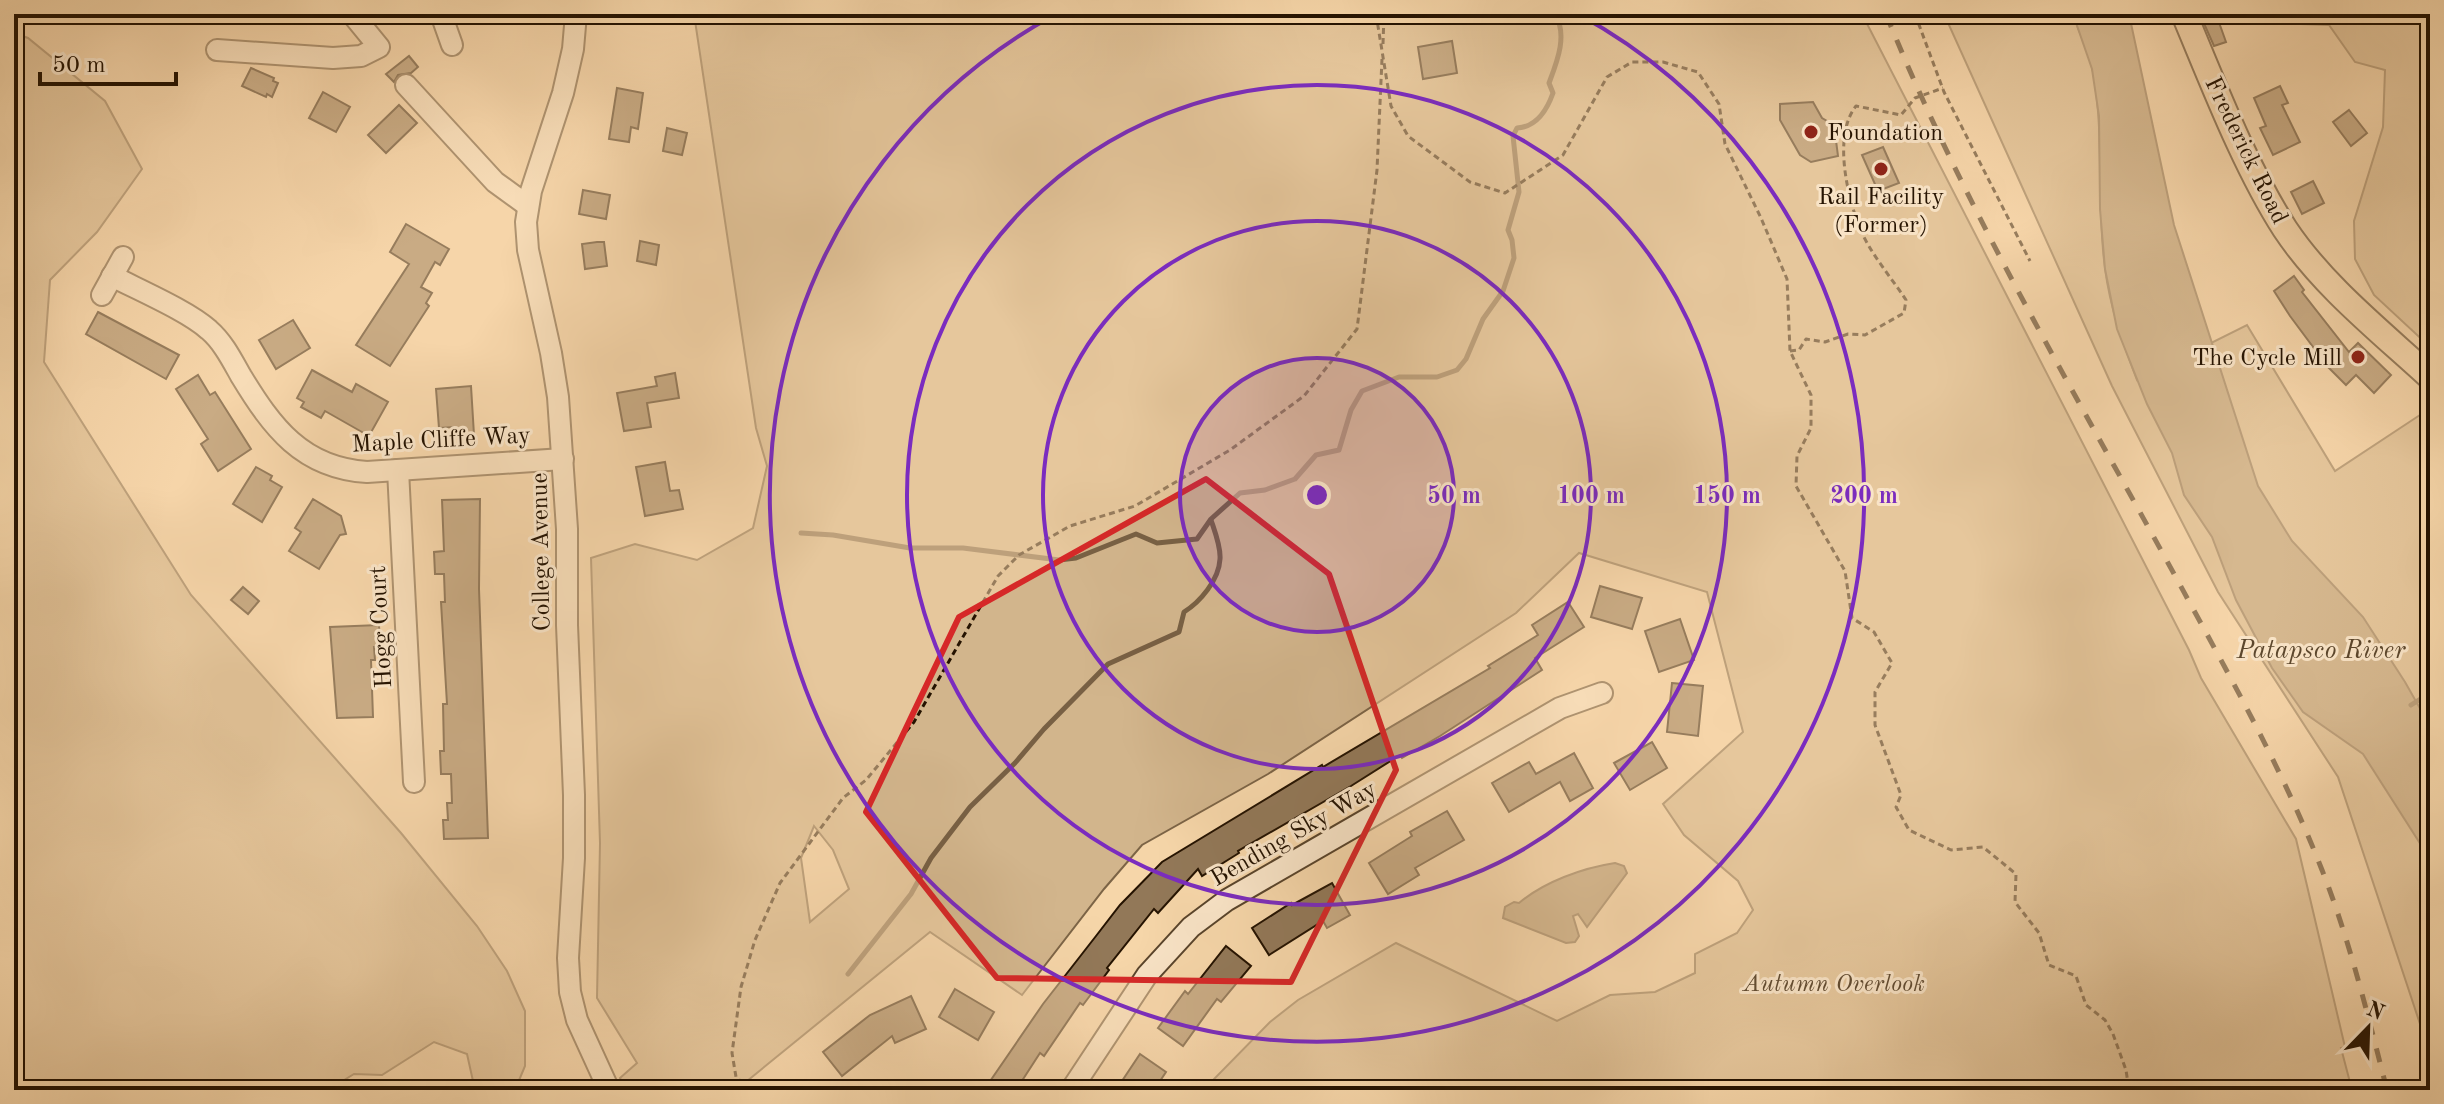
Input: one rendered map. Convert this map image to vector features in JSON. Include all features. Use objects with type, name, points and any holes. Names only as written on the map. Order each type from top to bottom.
[{"type":"main road","name":"Frederick Road","points":[[2184,14],[2216,91],[2264,191],[2286,229],[2314,265],[2430,377]]},
{"type":"street","points":[[217,50],[333,58],[361,56],[379,47],[352,14]]},
{"type":"street","points":[[441,14],[452,45]]},
{"type":"street","name":"College Avenue","points":[[576,14],[573,49],[563,93],[528,206],[526,222],[528,250],[551,353],[563,459],[574,795],[568,958],[570,992],[577,1020],[609,1090]]},
{"type":"street","points":[[406,85],[495,182],[528,206]]},
{"type":"street","points":[[102,295],[123,257]]},
{"type":"street","name":"Maple Cliffe Way","points":[[112,276],[209,330],[275,427],[310,456],[344,470],[398,470],[563,459]]},
{"type":"street","name":"Hogg Court","points":[[398,470],[407,771]]},
{"type":"street","name":"Bending Sky Way","points":[[1071,1090],[1147,975],[1191,927],[1227,900],[1547,716],[1602,693]]},
{"type":"path","points":[[1376,14],[1391,106],[1408,136],[1470,182],[1505,193],[1563,155],[1607,77],[1632,62],[1663,62],[1698,72],[1719,104],[1725,144],[1787,279],[1790,351],[1811,395],[1811,428],[1797,456],[1796,486],[1845,571],[1852,618],[1874,632],[1892,663],[1875,692],[1875,725],[1901,795],[1896,807],[1909,830],[1951,850],[1983,847],[2016,874],[2015,902],[2039,933],[2049,965],[2076,976],[2086,1005],[2105,1020],[2126,1070],[2129,1090]]},
{"type":"path","points":[[751,1090],[736,1077],[732,1053],[736,1013],[755,940],[780,883],[843,798],[866,780],[914,722],[998,576],[1019,555],[1070,526],[1135,506],[1230,450],[1304,396],[1357,329],[1377,170],[1384,14]]},
{"type":"path","points":[[1915,14],[1943,88],[2030,261]]},
{"type":"path","points":[[1790,351],[1799,350],[1806,339],[1825,342],[1848,334],[1865,335],[1904,313],[1906,300],[1859,228],[1842,154],[1845,136],[1856,106],[1901,115],[1915,98],[1943,88]]},
{"type":"path","points":[[2020,1090],[2032,1090]]},
{"type":"highlighted area","points":[[1206,479],[1329,574],[1396,770],[1291,982],[997,978],[866,812],[959,617]]},
{"type":"green space","name":"Autumn Overlook","points":[[694,14],[1862,14],[2201,678],[2296,839],[2345,1047],[2341,1048],[2352,1090],[1222,1090],[1214,1079],[1270,1022],[1298,1000],[1396,943],[1557,1021],[1610,995],[1655,992],[1695,973],[1695,954],[1737,933],[1753,910],[1738,881],[1684,835],[1663,804],[1743,732],[1707,592],[1579,553],[1516,613],[1268,774],[1142,845],[1022,995],[930,932],[736,1090],[625,1090],[620,1078],[637,1063],[597,998],[600,843],[591,558],[635,544],[697,560],[753,528],[767,466],[756,428]],"holes":[[[814,826],[833,850],[849,889],[810,922],[801,858]]]},
{"type":"green space","points":[[1944,14],[2073,14],[2091,65],[2097,96],[2102,244],[2107,283],[2137,380],[2247,325],[2335,471],[2423,413],[2430,421],[2430,1054],[2338,777],[2218,592],[2112,386]]},
{"type":"green space","points":[[2240,14],[2430,14],[2430,347],[2374,295],[2355,259],[2354,221],[2383,127],[2385,70],[2355,62],[2329,25],[2246,22]]},
{"type":"green space","points":[[14,33],[28,38],[105,101],[142,169],[97,232],[50,280],[44,362],[191,595],[401,833],[477,926],[507,971],[525,1011],[525,1066],[515,1090],[498,1090],[473,1081],[467,1054],[434,1042],[382,1075],[354,1074],[328,1090],[14,1090]]},
{"type":"water","name":"Patapsco River","points":[[2073,14],[2129,14],[2174,225],[2258,486],[2292,541],[2363,617],[2430,726],[2430,859],[2363,754],[2303,712],[2272,668],[2236,600],[2212,537],[2184,495],[2172,453],[2147,404],[2117,329],[2105,269],[2100,209],[2099,116],[2092,69]]},
{"type":"water","points":[[1615,863],[1624,866],[1627,873],[1587,927],[1578,914],[1573,916],[1579,936],[1575,942],[1566,943],[1503,918],[1505,907],[1519,903],[1552,882],[1590,868]]},
{"type":"building","points":[[2216,14],[2226,42],[2214,46],[2202,19]]},
{"type":"building","points":[[1452,41],[1457,73],[1423,79],[1418,47]]},
{"type":"building","points":[[409,56],[418,67],[411,73],[398,75],[394,82],[386,74]]},
{"type":"building","points":[[251,68],[274,78],[273,81],[278,83],[272,97],[242,86]]},
{"type":"building","points":[[2280,86],[2288,103],[2282,105],[2300,142],[2273,155],[2260,128],[2266,126],[2254,98]]},
{"type":"building","points":[[617,88],[643,93],[638,129],[631,127],[629,142],[609,139]]},
{"type":"building","points":[[323,92],[350,107],[336,132],[309,118]]},
{"type":"building","name":"Foundation","points":[[1813,102],[1822,118],[1834,125],[1838,156],[1811,162],[1800,155],[1780,120],[1780,104]]},
{"type":"building","points":[[399,105],[417,123],[386,153],[368,135]]},
{"type":"building","points":[[2349,110],[2367,133],[2351,146],[2333,122]]},
{"type":"building","points":[[667,128],[687,133],[682,155],[663,151]]},
{"type":"building","name":"Rail Facility (Former)","points":[[1883,147],[1899,183],[1878,191],[1862,155]]},
{"type":"building","points":[[2313,181],[2324,203],[2302,214],[2291,192]]},
{"type":"building","points":[[583,190],[610,195],[606,219],[579,214]]},
{"type":"building","points":[[406,224],[449,249],[440,265],[435,262],[421,287],[432,293],[426,303],[429,306],[390,366],[356,345],[409,264],[390,252]]},
{"type":"building","points":[[640,241],[659,245],[656,265],[637,261]]},
{"type":"building","points":[[604,242],[607,266],[585,269],[582,244]]},
{"type":"building","points":[[2294,276],[2304,290],[2302,292],[2349,352],[2358,343],[2391,375],[2374,393],[2356,375],[2346,385],[2328,367],[2290,316],[2274,291]]},
{"type":"building","points":[[98,312],[179,355],[166,379],[86,334]]},
{"type":"building","points":[[293,320],[310,348],[276,369],[259,340]]},
{"type":"building","points":[[312,370],[352,392],[356,384],[388,402],[369,436],[325,411],[321,418],[301,407],[304,402],[297,398]]},
{"type":"building","points":[[675,373],[679,398],[647,403],[651,427],[624,431],[617,393],[657,386],[655,377]]},
{"type":"building","points":[[198,375],[210,395],[215,392],[251,449],[218,471],[201,444],[208,439],[176,389]]},
{"type":"building","points":[[471,386],[474,435],[455,436],[454,427],[439,428],[436,389]]},
{"type":"building","points":[[665,462],[670,491],[679,490],[683,509],[645,516],[636,467]]},
{"type":"building","points":[[256,467],[272,476],[270,480],[282,487],[262,522],[233,504]]},
{"type":"building","points":[[313,499],[341,516],[346,534],[340,535],[319,569],[289,551],[301,532],[295,528]]},
{"type":"building","points":[[480,499],[479,589],[488,838],[444,839],[443,820],[448,820],[447,803],[452,803],[451,774],[441,774],[443,704],[447,704],[441,602],[445,602],[444,574],[435,574],[434,552],[444,551],[442,500]]},
{"type":"building","points":[[1600,586],[1642,598],[1632,629],[1591,617]]},
{"type":"building","points":[[243,587],[259,601],[248,614],[231,600]]},
{"type":"building","points":[[1568,602],[1584,627],[1535,658],[1542,670],[1440,736],[1402,758],[1400,755],[1238,851],[1202,876],[1198,869],[1158,913],[1154,909],[1107,968],[1109,970],[1083,1005],[1080,1003],[1044,1056],[1040,1053],[1016,1090],[984,1090],[1043,1004],[1120,905],[1162,862],[1490,668],[1488,666],[1538,635],[1532,625]]},
{"type":"building","points":[[1680,619],[1694,660],[1659,672],[1645,631]]},
{"type":"building","points":[[379,625],[380,647],[374,647],[375,660],[371,660],[373,717],[337,718],[330,627]]},
{"type":"building","points":[[1672,683],[1703,686],[1698,736],[1667,732]]},
{"type":"building","points":[[1652,742],[1667,768],[1630,790],[1614,763]]},
{"type":"building","points":[[1574,753],[1593,788],[1570,801],[1560,782],[1509,812],[1492,783],[1529,762],[1536,774]]},
{"type":"building","points":[[1447,811],[1464,840],[1415,868],[1419,875],[1388,894],[1369,863],[1412,836],[1410,832]]},
{"type":"building","points":[[1332,883],[1350,915],[1327,928],[1323,921],[1269,955],[1252,928],[1291,903]]},
{"type":"building","points":[[1226,946],[1251,966],[1221,1002],[1217,999],[1183,1046],[1158,1028],[1185,991],[1188,994]]},
{"type":"building","points":[[955,989],[994,1012],[978,1040],[939,1017]]},
{"type":"building","points":[[911,996],[926,1029],[895,1043],[892,1036],[842,1076],[823,1052],[870,1015]]},
{"type":"building","points":[[1140,1054],[1166,1072],[1154,1090],[1116,1090]]},
{"type":"waterway","points":[[801,533],[910,548],[963,548],[1059,560],[1076,558],[1136,534],[1157,543],[1197,539],[1211,519],[1240,493],[1265,490],[1295,479],[1316,455],[1339,450],[1351,410],[1362,391],[1399,377],[1437,377],[1457,370],[1466,359],[1483,319],[1503,291],[1514,258],[1508,230],[1519,192],[1513,136],[1517,128],[1530,124],[1540,116],[1553,93],[1549,83],[1561,40],[1555,14]]},
{"type":"waterway","points":[[848,974],[911,894],[931,858],[970,807],[1044,729],[1108,664],[1179,632],[1184,612],[1208,590],[1219,567],[1220,550],[1211,520]]},
{"type":"waterway","points":[[2411,705],[2430,693]]},
{"type":"railway","points":[[1886,14],[1917,88],[1987,232],[2236,689],[2290,796],[2341,924],[2387,1090]]},
{"type":"place","name":"Foundation","points":[[1811,132]]},
{"type":"place","name":"Rail Facility (Former)","points":[[1881,169]]},
{"type":"place","name":"The Cycle Mill","points":[[2358,357]]}]
